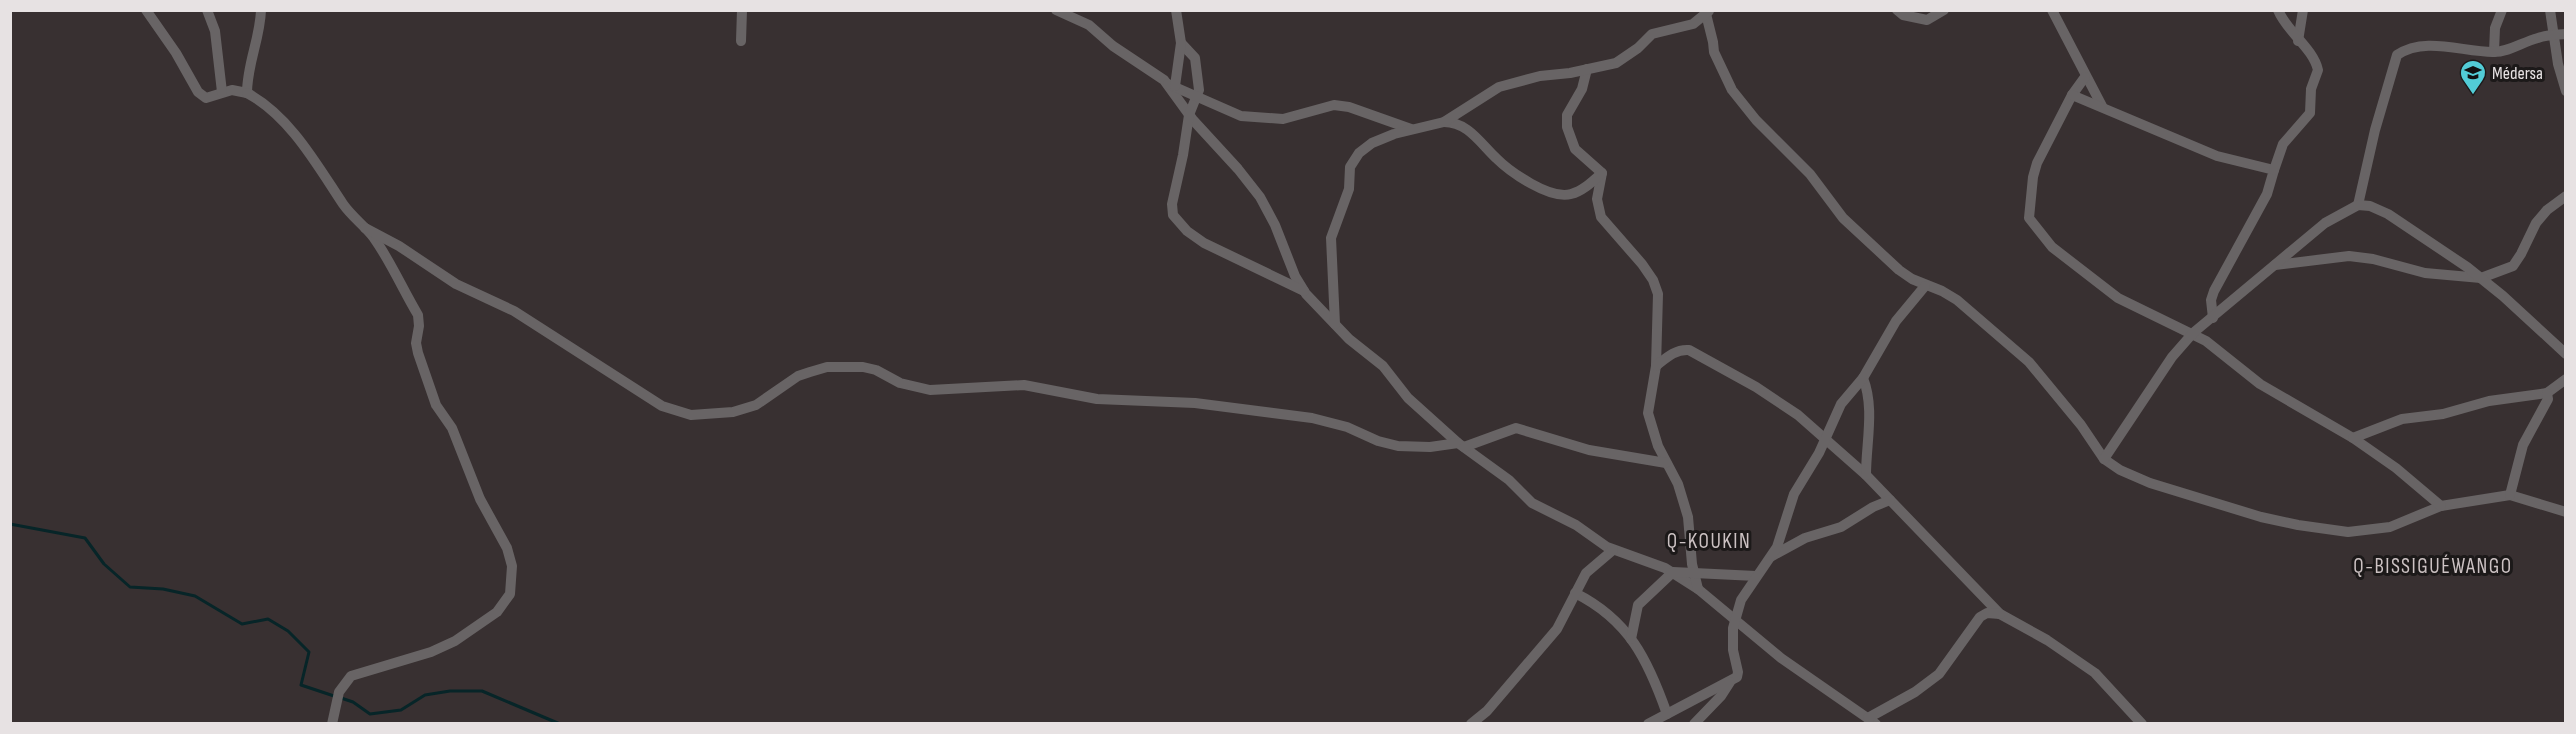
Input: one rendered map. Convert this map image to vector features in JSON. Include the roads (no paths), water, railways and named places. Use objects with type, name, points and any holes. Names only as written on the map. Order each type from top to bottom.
[{"type":"street","points":[[146,10],[176,53],[201,96],[209,97],[232,90],[247,93],[268,107],[290,130],[320,168],[347,210],[382,250],[418,315],[416,343],[436,405],[452,428],[480,500],[507,548],[512,566],[510,594],[497,612],[455,641],[431,652],[351,676],[339,692],[332,723]]},
{"type":"street","points":[[207,10],[215,31],[222,92]]},
{"type":"street","points":[[247,93],[247,74],[258,37],[261,10]]},
{"type":"street","points":[[741,41],[742,10]]},
{"type":"street","points":[[1056,10],[1089,25],[1113,46],[1171,85],[1228,112],[1254,118],[1294,117],[1334,105],[1349,107],[1414,130]]},
{"type":"street","points":[[1176,10],[1181,43],[1171,85],[1189,115],[1260,197],[1304,291],[1356,345],[1383,366],[1402,393],[1461,445],[1509,480],[1532,503],[1576,525],[1613,550],[1672,572],[1698,588],[1781,658],[1872,721],[1931,681],[1946,666],[1980,617],[1987,614],[2000,614]]},
{"type":"street","points":[[1898,10],[1904,15],[1926,20],[1944,10]]},
{"type":"street","points":[[2052,10],[2102,106]]},
{"type":"street","points":[[2213,318],[2211,300],[2214,291],[2267,194],[2283,144],[2307,119],[2312,106],[2311,89],[2318,70],[2317,65],[2278,10]]},
{"type":"street","points":[[2298,41],[2302,10]]},
{"type":"street","points":[[2494,52],[2495,28],[2502,10]]},
{"type":"street","points":[[2550,10],[2565,91]]},
{"type":"street","points":[[1335,324],[1331,238],[1348,189],[1350,167],[1359,153],[1372,143],[1394,134],[1444,122],[1499,87],[1540,76],[1616,63],[1638,48],[1652,34],[1693,24],[1706,12]]},
{"type":"street","points":[[1706,12],[1716,58],[1732,90],[1810,174],[1852,228],[1899,270],[1925,286],[1942,291],[1957,300],[2029,362],[2081,425],[2104,459],[2120,470],[2150,483],[2262,517],[2298,525],[2348,531],[2390,527],[2441,506],[2510,495],[2565,512]]},
{"type":"street","points":[[2358,205],[2375,130],[2397,55],[2415,46],[2507,51],[2538,38],[2565,34]]},
{"type":"street","points":[[1181,43],[1195,58],[1199,79],[1198,97],[1189,115],[1172,204],[1176,220],[1204,243],[1304,291]]},
{"type":"street","points":[[1587,69],[1582,88],[1567,115],[1567,127],[1575,149],[1582,158],[1602,173]]},
{"type":"street","points":[[2085,77],[2072,95],[2035,168],[2029,218],[2052,247],[2118,298],[2193,333],[2260,384],[2353,438],[2396,468],[2441,506]]},
{"type":"street","points":[[2072,95],[2217,156],[2274,170]]},
{"type":"street","points":[[1444,122],[1458,123],[1521,178],[1558,194],[1570,195],[1602,173]]},
{"type":"street","points":[[1602,173],[1597,199],[1601,217],[1642,264],[1653,280],[1658,294],[1656,366],[1648,413],[1666,463],[1678,483],[1688,517],[1698,588]]},
{"type":"street","points":[[2275,265],[2349,256],[2373,259],[2425,273],[2481,278],[2513,266],[2536,223],[2547,210],[2565,196]]},
{"type":"street","points":[[2104,459],[2172,357],[2193,333],[2325,223],[2358,205],[2370,206],[2388,214],[2481,278],[2565,354]]},
{"type":"street","points":[[365,228],[399,246],[456,284],[514,311],[662,406],[691,415],[733,412],[756,405],[798,376],[827,367],[863,367],[876,370],[900,383],[930,390],[1024,386],[1096,399],[1195,403],[1312,418],[1347,427],[1378,441],[1398,446],[1461,445],[1516,428],[1589,450],[1666,463]]},
{"type":"street","points":[[1694,723],[1721,696],[1738,672],[1733,650],[1734,620],[1741,600],[1772,556],[1782,535],[1794,494],[1826,439],[1841,404],[1863,378],[1896,321],[1925,286]]},
{"type":"street","points":[[1656,366],[1674,352],[1689,350],[1776,400],[1826,439],[1866,475],[2000,614],[2047,640],[2089,668],[2142,723]]},
{"type":"street","points":[[1863,378],[1870,404],[1866,442],[1866,475]]},
{"type":"street","points":[[2353,438],[2402,419],[2443,414],[2489,401],[2547,393],[2565,379]]},
{"type":"street","points":[[2510,495],[2521,450],[2548,399],[2547,393]]},
{"type":"street","points":[[1772,556],[1805,538],[1841,527],[1890,500]]},
{"type":"street","points":[[1471,723],[1487,711],[1557,629],[1586,573],[1613,550]]},
{"type":"street","points":[[1631,639],[1638,605],[1672,572],[1756,576]]},
{"type":"street","points":[[1575,593],[1603,610],[1631,639],[1651,669],[1667,714]]},
{"type":"street","points":[[1648,723],[1730,682]]},
{"type":"waterway","points":[[10,524],[85,538],[104,564],[130,587],[163,589],[195,596],[242,624],[268,619],[288,631],[309,652],[301,685],[334,696]]},
{"type":"waterway","points":[[341,698],[353,702],[370,714],[401,710],[425,695],[450,691],[482,691],[560,724]]},
{"type":"place","name":"Médersa","points":[[2473,96]]},
{"type":"district","name":"Q-KOUKIN","points":[[1709,541]]},
{"type":"district","name":"Q-BISSIGUÉWANGO","points":[[2433,566]]}]
